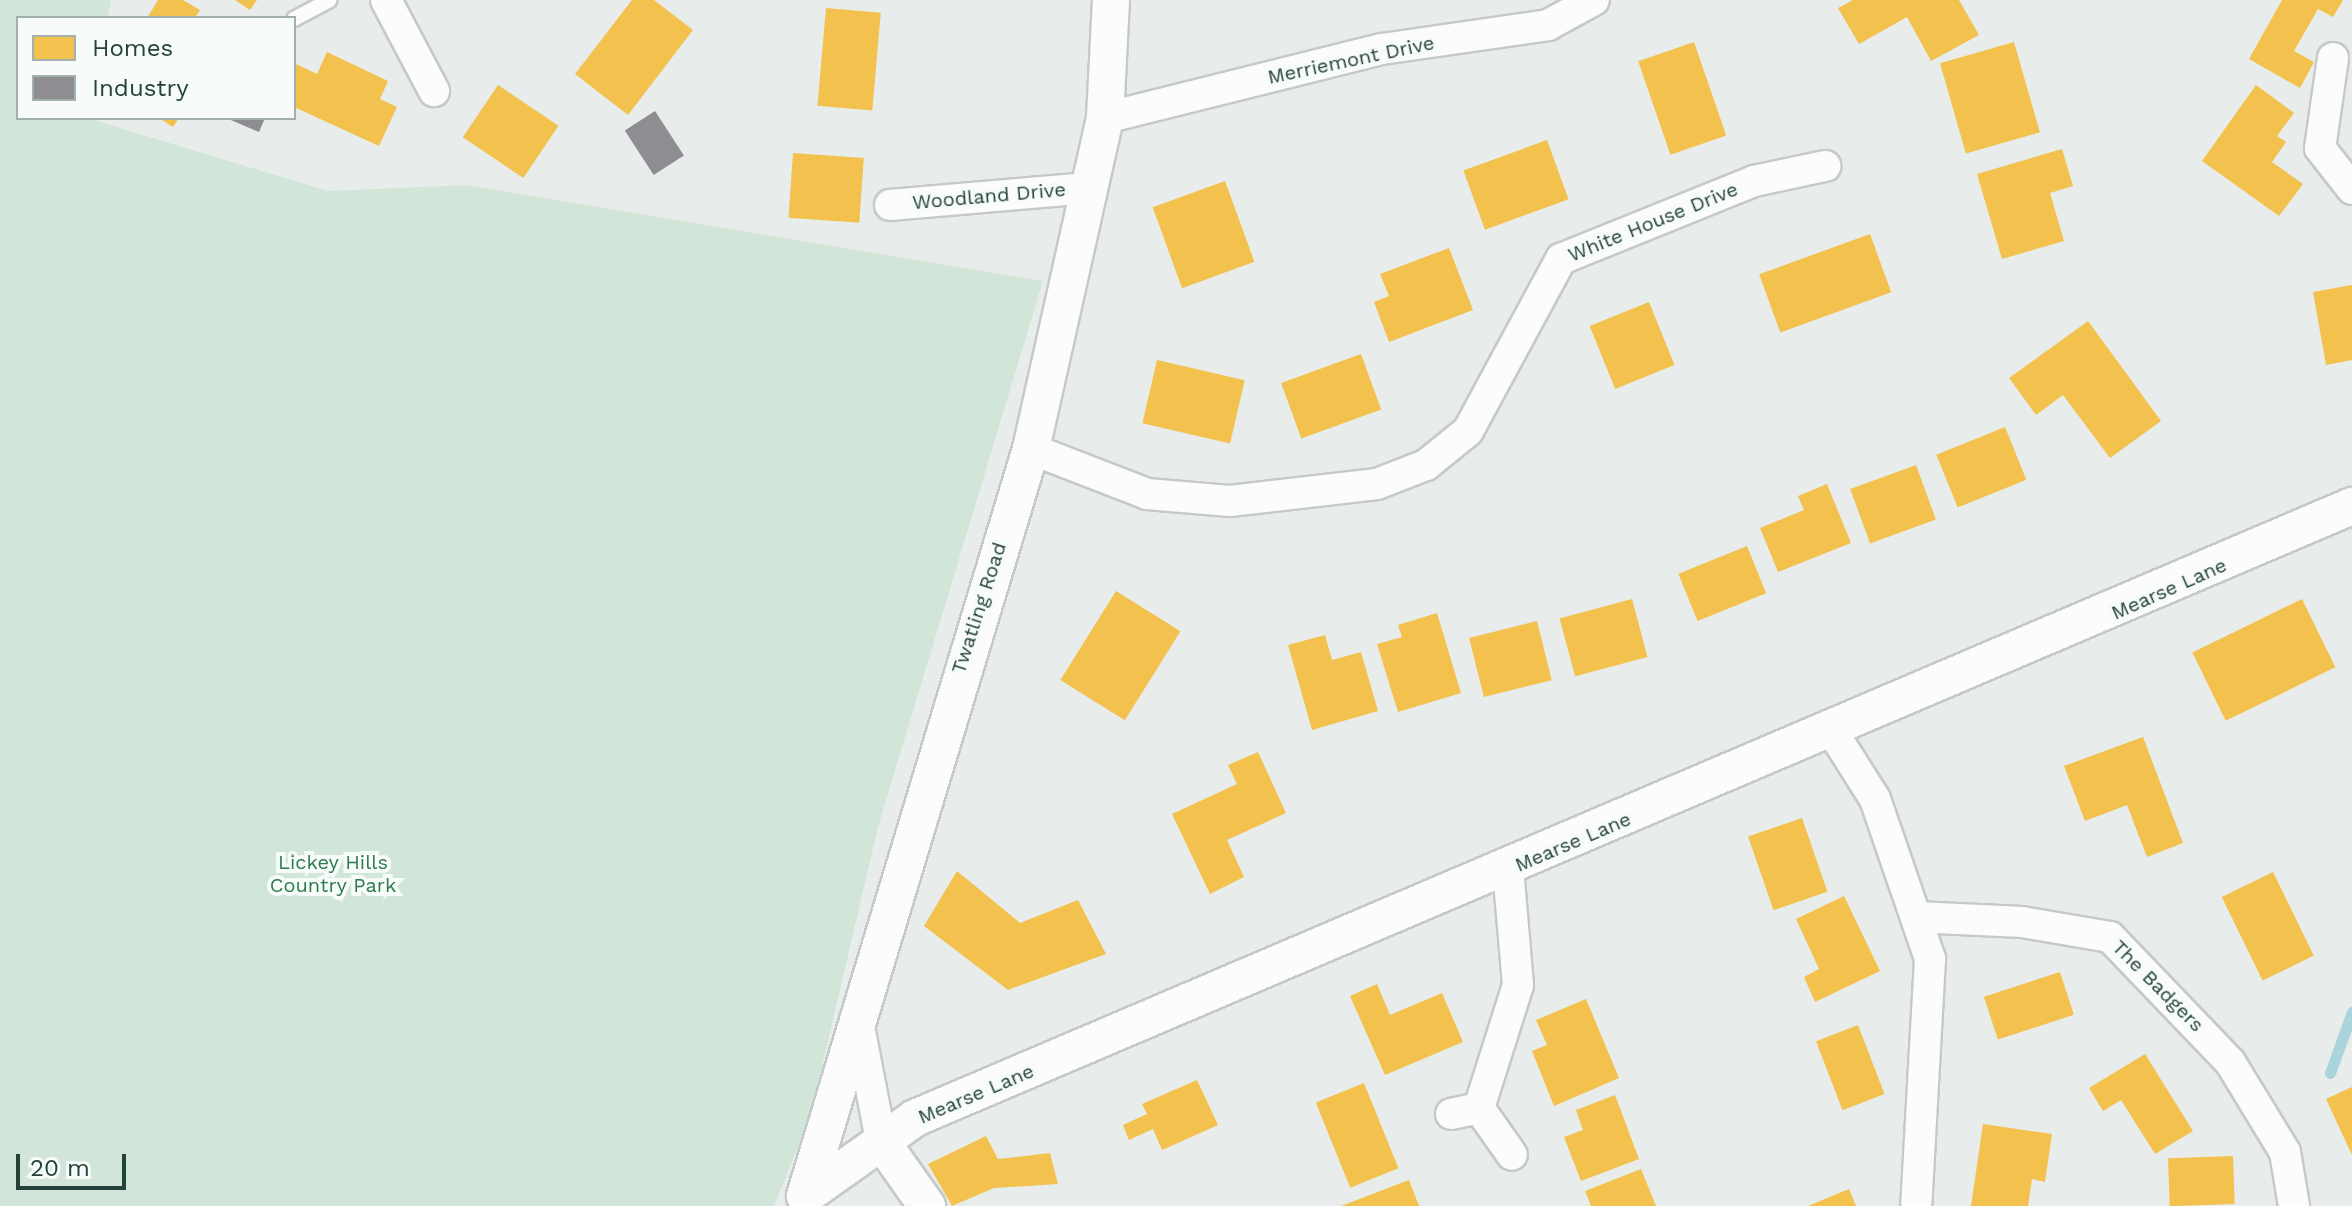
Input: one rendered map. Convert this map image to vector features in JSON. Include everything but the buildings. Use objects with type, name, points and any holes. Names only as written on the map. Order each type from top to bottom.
[{"type":"street","points":[[386,0],[434,91]]},
{"type":"street","name":"Twatling Road","points":[[802,1201],[1031,449],[1105,118],[1111,0]]},
{"type":"street","name":"Merriemont Drive","points":[[1105,118],[1382,49],[1548,25],[1594,0]]},
{"type":"street","points":[[2333,58],[2320,148],[2352,189]]},
{"type":"street","name":"White House Drive","points":[[1031,449],[1147,494],[1230,501],[1377,484],[1426,465],[1468,431],[1561,259],[1754,181],[1825,166]]},
{"type":"street","name":"Woodland Drive","points":[[890,205],[1088,188]]},
{"type":"street","name":"Mearse Lane","points":[[802,1201],[915,1118],[1508,869],[2352,506]]},
{"type":"street","points":[[1832,731],[1875,799],[1930,959],[1916,1206]]},
{"type":"street","points":[[1508,869],[1518,985],[1465,1111],[1512,1155]]},
{"type":"street","name":"The Badgers","points":[[1916,917],[2022,922],[2110,937],[2230,1062],[2285,1152],[2294,1206]]},
{"type":"street","points":[[858,1021],[881,1141],[927,1206]]},
{"type":"lane","points":[[296,18],[329,0]]},
{"type":"green space","name":"Lickey Hills Country Park","points":[[0,0],[111,0],[108,16],[16,16],[16,120],[94,120],[328,191],[466,185],[1043,281],[878,827],[811,1114],[774,1206],[0,1206]]},
{"type":"waterway","points":[[2330,1073],[2352,1012]]}]
